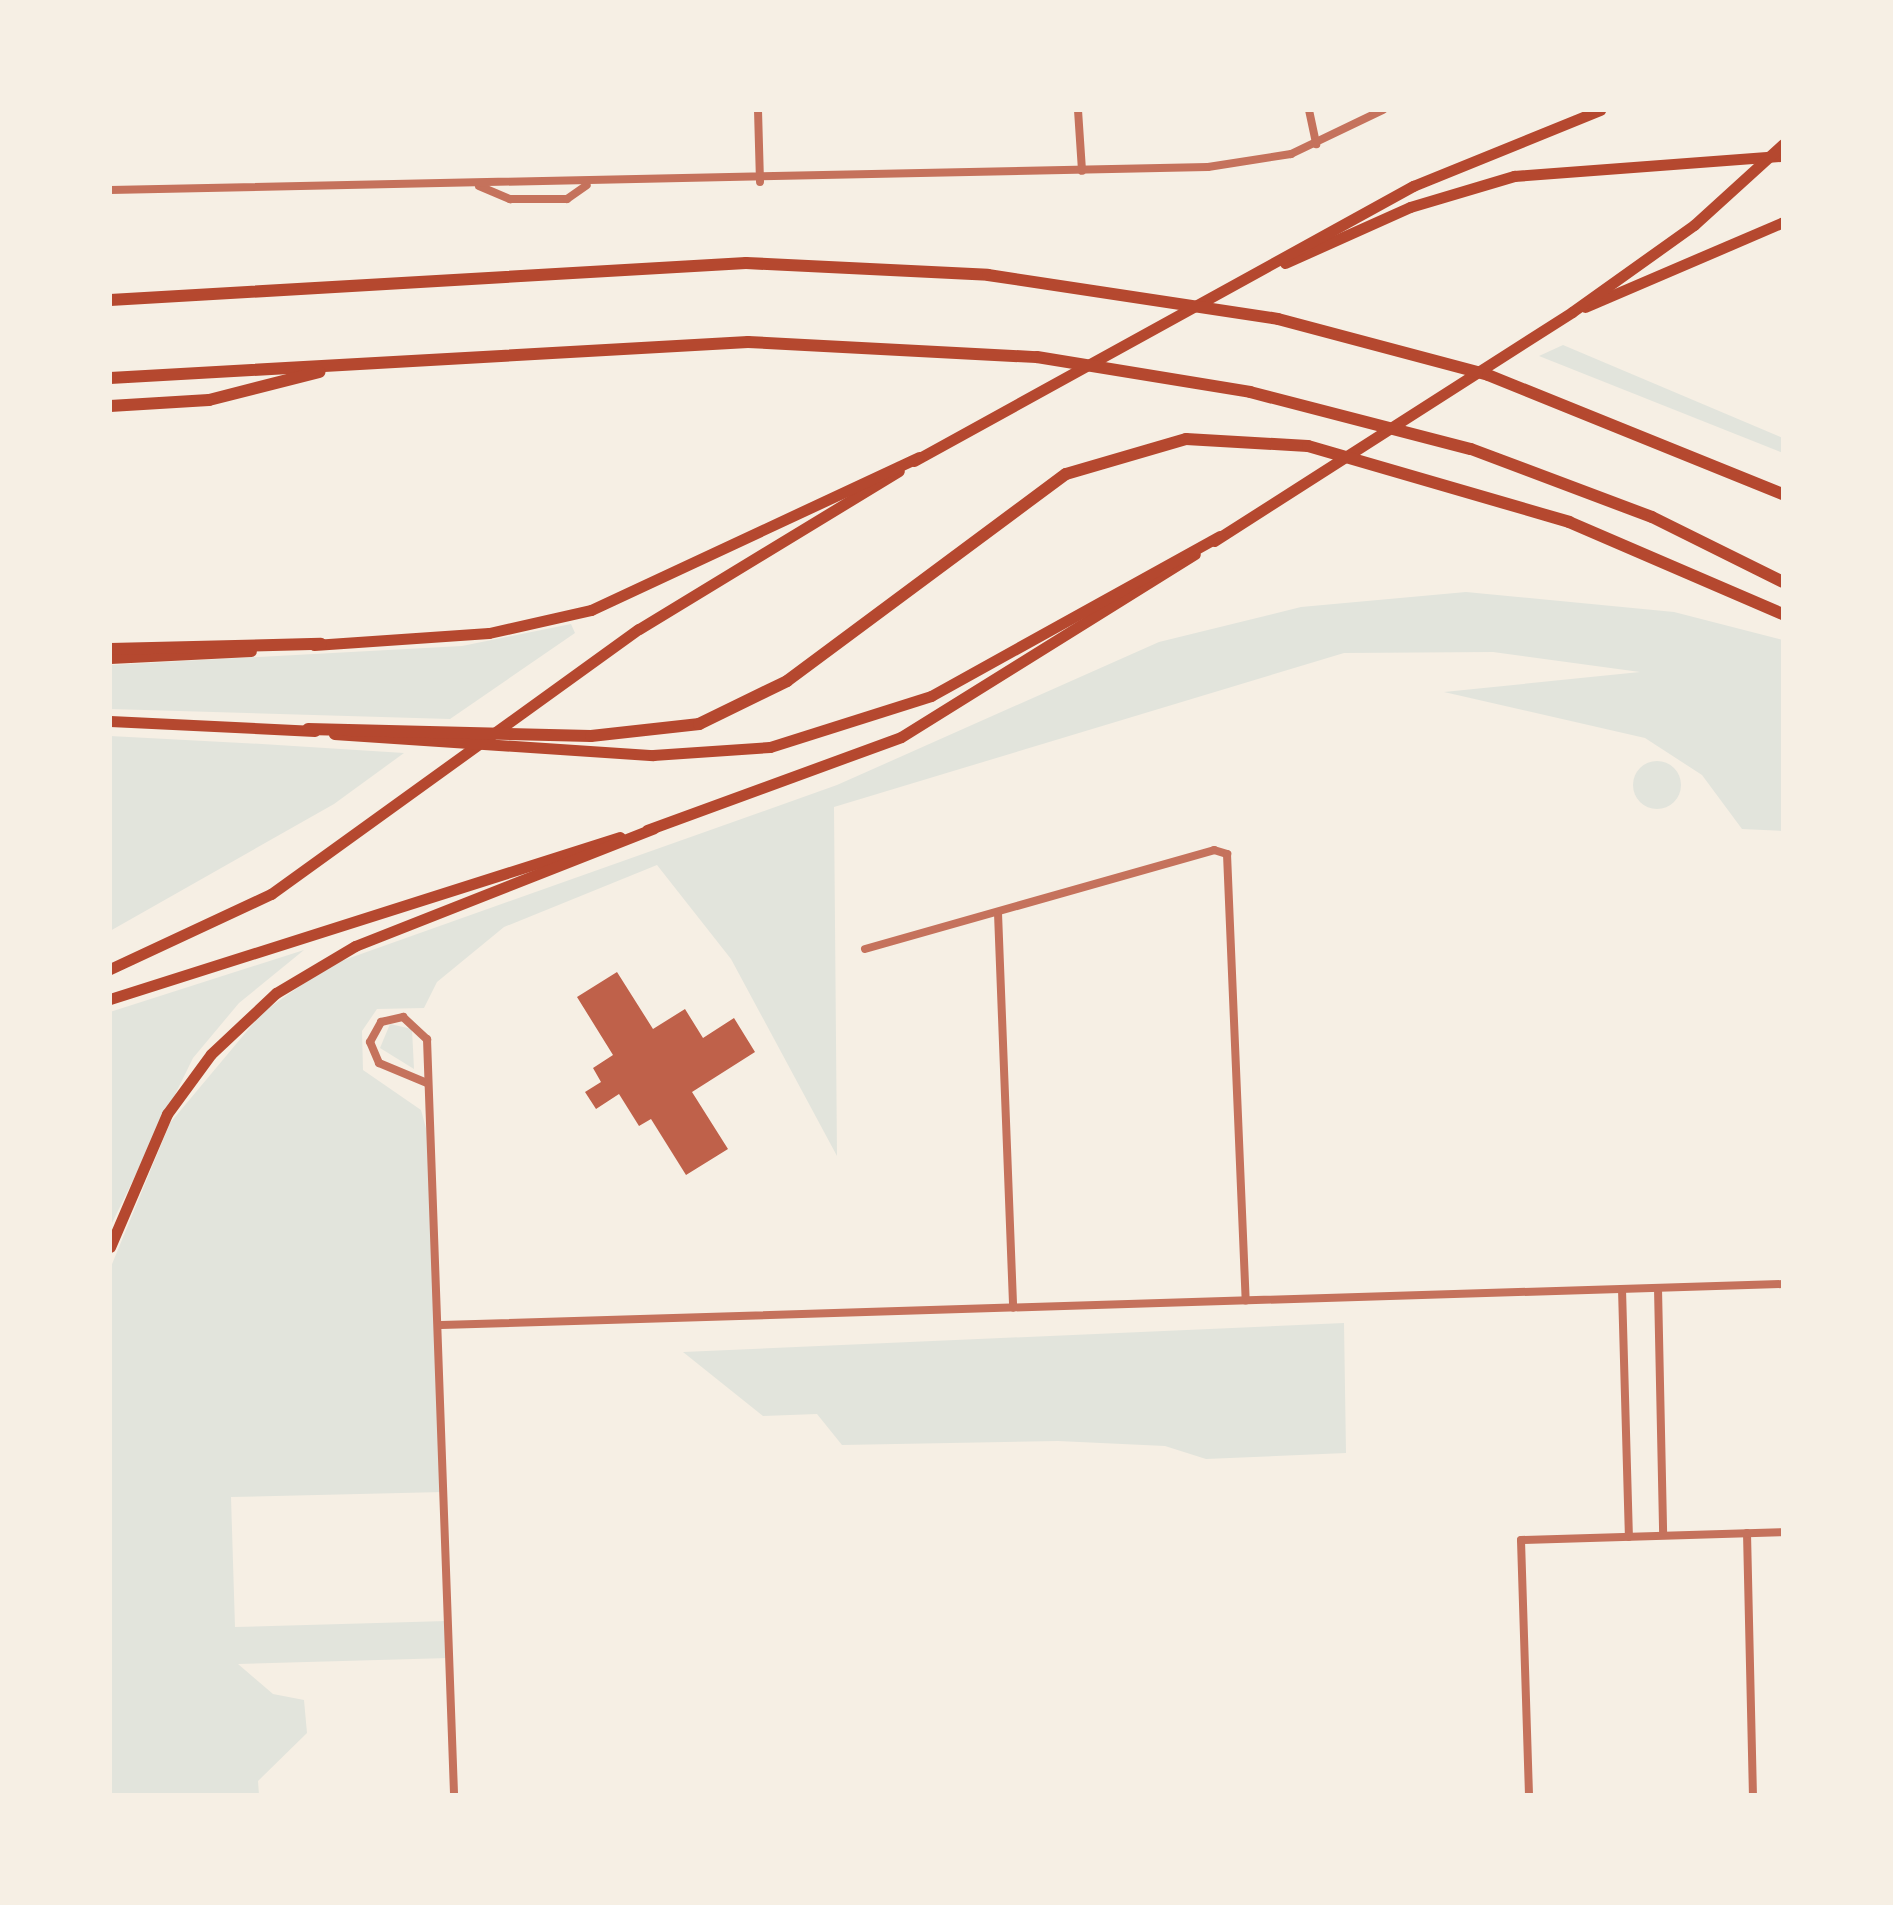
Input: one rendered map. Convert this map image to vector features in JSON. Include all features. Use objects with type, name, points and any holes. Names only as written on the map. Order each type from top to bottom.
[{"type":"highway","points":[[110,300],[746,263],[988,275],[1278,319],[1469,370],[1616,419],[1783,494]]},
{"type":"highway","points":[[110,378],[828,343],[1156,374],[1472,449],[1652,517],[1783,582]]},
{"type":"highway","points":[[110,406],[208,400],[346,364]]},
{"type":"highway","points":[[308,730],[591,736],[699,724],[787,682],[1066,474],[1186,439],[1308,446],[1569,522],[1783,614]]},
{"type":"highway","points":[[110,649],[321,644]]},
{"type":"main road","points":[[1316,245],[1452,168],[1600,110]]},
{"type":"main road","points":[[110,1247],[167,1114],[211,1054],[276,993],[355,946],[654,828],[901,737],[1572,312],[1734,194],[1783,144]]},
{"type":"main road","points":[[110,658],[489,633],[590,610],[919,457],[1260,272],[1410,207],[1514,176],[1783,156]]},
{"type":"main road","points":[[1572,312],[1783,222]]},
{"type":"main road","points":[[110,970],[271,894],[537,702],[919,457]]},
{"type":"main road","points":[[110,720],[308,730],[488,749],[770,747],[931,696],[1220,536]]},
{"type":"main road","points":[[110,999],[654,828]]},
{"type":"street","points":[[758,110],[760,182]]},
{"type":"street","points":[[1078,110],[1082,171]]},
{"type":"street","points":[[1310,110],[1316,144]]},
{"type":"street","points":[[479,186],[510,199],[548,199],[587,185],[1260,162],[1316,144],[1383,110]]},
{"type":"street","points":[[110,190],[479,186],[567,174],[587,185]]},
{"type":"street","points":[[866,949],[1214,850],[1234,869],[1246,1301]]},
{"type":"street","points":[[998,913],[1013,1308]]},
{"type":"street","points":[[427,1084],[379,1063],[370,1042],[381,1022],[403,1016],[422,1028],[427,1084],[441,1326],[454,1795]]},
{"type":"street","points":[[441,1326],[1783,1284]]},
{"type":"street","points":[[1658,1288],[1663,1535]]},
{"type":"street","points":[[1622,1289],[1628,1536]]},
{"type":"street","points":[[1529,1795],[1521,1540],[1783,1532]]},
{"type":"street","points":[[1747,1533],[1753,1795]]},
{"type":"shaded area","points":[[1563,345],[1783,438],[1783,453],[1539,356]]},
{"type":"shaded area","points":[[1466,592],[1674,612],[1783,640],[1783,831],[1742,829],[1702,775],[1645,738],[1444,692],[1640,672],[1493,652],[1344,653],[834,807],[837,1156],[731,959],[657,865],[504,927],[437,982],[424,1008],[377,1009],[362,1031],[363,1070],[421,1110],[432,1150],[443,1492],[231,1497],[235,1627],[447,1621],[449,1658],[238,1664],[273,1694],[304,1700],[307,1733],[258,1781],[259,1795],[110,1795],[110,1269],[170,1123],[263,1012],[330,965],[837,785],[1159,642],[1301,607]]},
{"type":"shaded area","points":[[571,624],[575,633],[450,719],[110,709],[110,665],[462,646]]},
{"type":"shaded area","points":[[110,736],[404,753],[334,804],[110,931]]},
{"type":"shaded area","points":[[1657,761],[1674,768],[1681,785],[1674,802],[1657,809],[1640,802],[1633,785],[1640,768]]},
{"type":"shaded area","points":[[304,950],[239,1003],[193,1058],[110,1227],[110,1012]]},
{"type":"shaded area","points":[[390,1024],[412,1029],[414,1069],[380,1048]]},
{"type":"shaded area","points":[[1344,1323],[1346,1453],[1206,1459],[1165,1446],[1058,1441],[842,1445],[817,1414],[763,1416],[683,1352]]},
{"type":"building","points":[[617,972],[653,1029],[685,1009],[703,1038],[734,1018],[755,1052],[692,1092],[728,1149],[686,1175],[651,1119],[639,1126],[619,1094],[596,1109],[585,1092],[601,1082],[593,1068],[613,1055],[577,997]]}]
